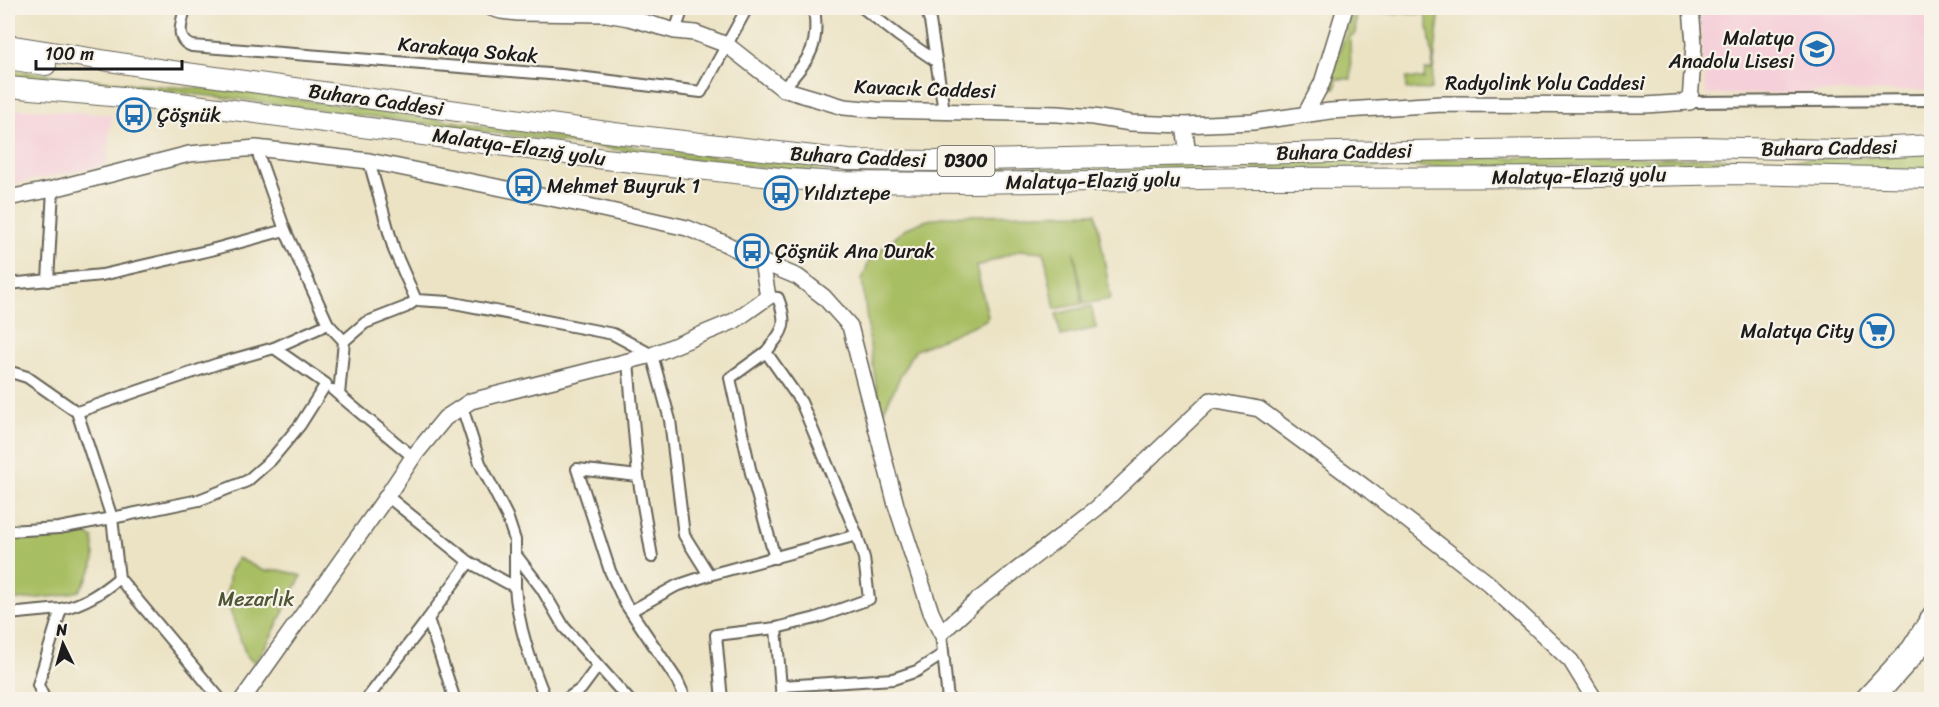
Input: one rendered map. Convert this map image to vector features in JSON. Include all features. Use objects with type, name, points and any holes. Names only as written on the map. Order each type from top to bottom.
[{"type":"highway","name":"Buhara Caddesi","points":[[8,45],[614,133],[849,160],[937,162],[1188,155],[1699,147],[1836,150],[1932,145]]},
{"type":"highway","points":[[8,59],[167,83],[209,76]]},
{"type":"highway","name":"Malatya-Elazığ yolu","points":[[8,87],[179,103],[605,159],[818,181],[974,183],[1736,174],[1932,178]]},
{"type":"street","name":"Karakaya Sokak","points":[[185,8],[180,30],[181,39],[185,44],[192,46],[561,75],[700,92],[727,45]]},
{"type":"street","name":"Kavacık Caddesi","points":[[491,8],[518,13],[595,11],[695,33],[727,45],[783,89],[844,107],[1081,116],[1131,123],[1184,125],[1273,120],[1306,113]]},
{"type":"street","points":[[675,30],[683,8]]},
{"type":"street","points":[[727,45],[747,8]]},
{"type":"street","points":[[783,89],[810,55],[817,26],[814,8]]},
{"type":"street","points":[[863,8],[936,61]]},
{"type":"street","points":[[927,8],[944,111]]},
{"type":"street","points":[[1306,113],[1322,83],[1345,8]]},
{"type":"street","points":[[1691,8],[1694,44],[1690,102],[1932,100]]},
{"type":"street","points":[[8,93],[29,89]]},
{"type":"street","name":"Radyolink Yolu Caddesi","points":[[1306,113],[1442,104],[1646,105],[1690,102]]},
{"type":"street","points":[[1184,125],[1188,155]]},
{"type":"street","points":[[256,148],[285,230],[328,324],[344,341]]},
{"type":"street","points":[[8,198],[54,189],[189,154],[256,148],[369,161],[575,202],[687,228],[798,277],[824,297],[850,326],[896,505],[931,612],[941,633],[948,699]]},
{"type":"street","points":[[369,161],[394,250],[416,300]]},
{"type":"street","points":[[48,281],[54,189]]},
{"type":"street","points":[[8,284],[48,281],[140,267],[285,230]]},
{"type":"street","points":[[762,262],[768,297]]},
{"type":"street","points":[[242,699],[413,457],[445,418],[471,401],[652,355],[734,321],[768,297],[778,298],[785,316],[781,334],[766,352],[730,378],[751,473],[775,558]]},
{"type":"street","points":[[339,395],[344,341],[365,323],[406,307],[416,300],[449,302],[613,334],[652,355],[670,420],[684,536],[710,576]]},
{"type":"street","points":[[77,412],[217,364],[274,348],[328,324]]},
{"type":"street","points":[[274,348],[326,384],[413,457]]},
{"type":"street","points":[[722,699],[716,635],[776,628],[816,618],[869,599],[864,558],[857,535],[801,402],[766,352]]},
{"type":"street","points":[[627,362],[639,476],[652,557]]},
{"type":"street","points":[[8,373],[14,372],[27,376],[77,412],[112,518],[119,578],[221,699]]},
{"type":"street","points":[[8,531],[58,528],[199,500],[247,481],[271,460],[300,425],[326,384]]},
{"type":"street","points":[[941,633],[974,603],[1097,508],[1211,400],[1259,409],[1370,491],[1488,583],[1571,661],[1595,699]]},
{"type":"street","points":[[462,407],[480,463],[507,516],[515,540],[517,607],[527,653],[546,699]]},
{"type":"street","points":[[639,476],[577,469],[610,570],[631,611],[677,681],[686,699]]},
{"type":"street","points":[[387,496],[469,562],[515,587]]},
{"type":"street","points":[[631,611],[676,586],[857,535]]},
{"type":"street","points":[[516,555],[542,590],[564,627],[629,699]]},
{"type":"street","points":[[366,699],[469,562]]},
{"type":"street","points":[[8,614],[80,605],[119,578]]},
{"type":"street","points":[[45,699],[38,685],[61,609]]},
{"type":"street","points":[[1861,699],[1910,647],[1932,612]]},
{"type":"street","points":[[428,619],[455,699]]},
{"type":"street","points":[[776,628],[782,699]]},
{"type":"street","points":[[1876,699],[1919,652],[1932,631]]},
{"type":"street","points":[[782,686],[893,679],[917,671],[943,654]]},
{"type":"street","points":[[565,699],[581,689],[598,666]]},
{"type":"street","points":[[38,685],[52,699]]},
{"type":"shaded area","name":"Malatya Anadolu Lisesi","points":[[1699,8],[1931,8],[1931,90],[1706,95]]},
{"type":"shaded area","points":[[8,109],[112,115],[106,165],[8,185]]},
{"type":"green space","points":[[1354,8],[1440,8],[1431,90],[1406,89],[1406,78],[1424,79],[1425,70],[1432,70],[1433,59],[1426,14],[1357,12],[1355,35],[1350,36],[1351,79],[1337,79],[1336,88],[1327,89]]},
{"type":"green space","points":[[8,70],[137,84],[242,92],[637,147],[796,164],[875,169],[1550,157],[1785,159],[1931,153],[1931,174],[1850,169],[1552,165],[876,175],[732,165],[238,99],[8,79]]},
{"type":"green space","points":[[1096,213],[1111,299],[1084,304],[1074,251],[1082,304],[1055,309],[1044,252],[1020,250],[976,267],[988,316],[986,320],[916,350],[909,359],[881,416],[862,279],[869,261],[890,241],[907,228],[941,217]]},
{"type":"green space","points":[[1091,306],[1096,328],[1061,336],[1056,314]]},
{"type":"green space","points":[[80,531],[93,538],[94,554],[91,572],[79,591],[59,596],[8,601],[8,539]]},
{"type":"green space","name":"Mezarlık","points":[[238,558],[264,571],[280,570],[302,576],[268,642],[254,663],[246,655],[226,599],[230,571]]},
{"type":"place","name":"Malatya Anadolu Lisesi","points":[[1817,49]]},
{"type":"place","name":"Çöşnük","points":[[134,115]]},
{"type":"place","name":"Mehmet Buyruk 1","points":[[524,186]]},
{"type":"place","name":"Yıldıztepe","points":[[781,193]]},
{"type":"place","name":"Çöşnük Ana Durak","points":[[752,251]]},
{"type":"place","name":"Malatya City","points":[[1877,331]]}]
